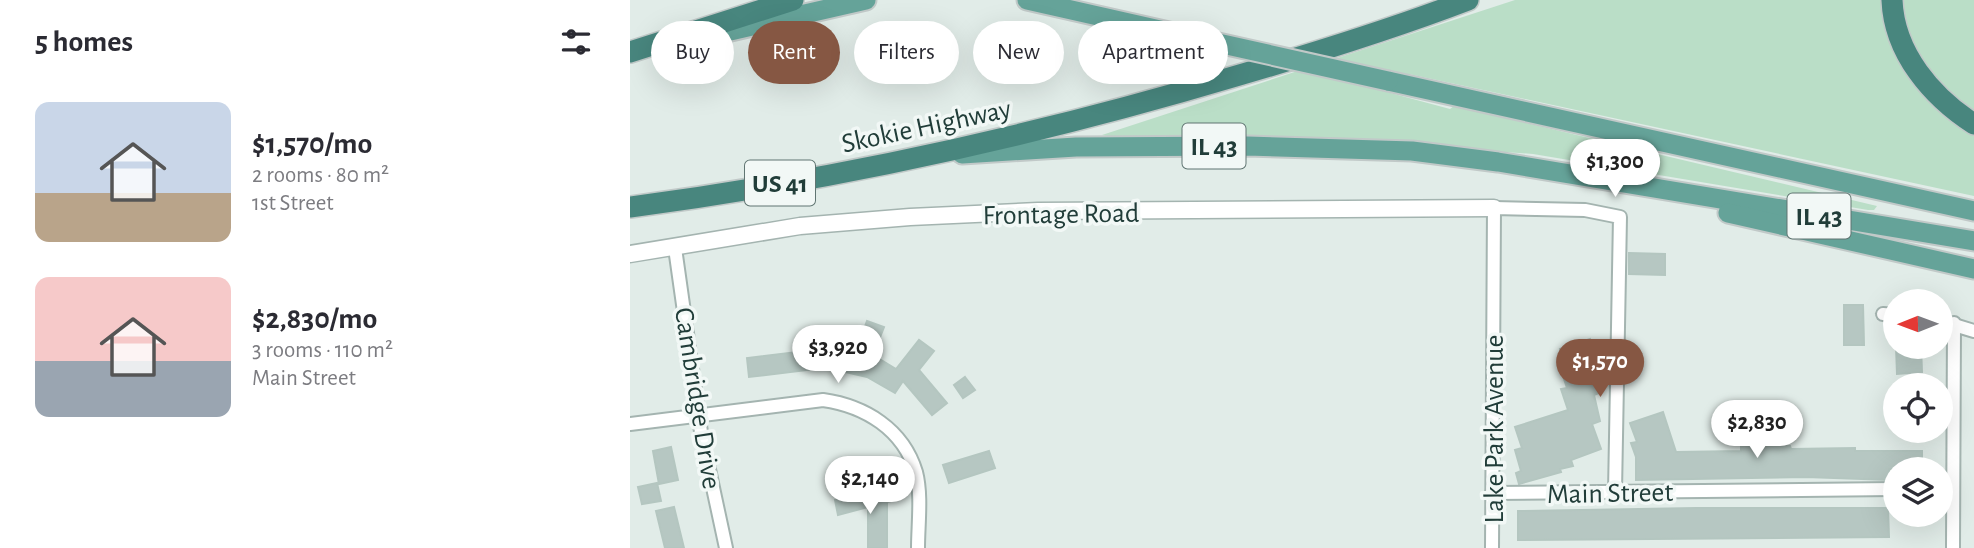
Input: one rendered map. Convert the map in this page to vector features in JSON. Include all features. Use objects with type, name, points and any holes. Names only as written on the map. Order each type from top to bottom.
[{"type":"highway","points":[[630,53],[793,0]]},
{"type":"highway","name":"Skokie Highway","points":[[630,207],[929,156],[1125,109],[1387,31],[1468,0]]},
{"type":"highway","points":[[1892,0],[1902,40],[1923,81],[1949,108],[1974,124]]},
{"type":"main road","points":[[630,53],[866,0]]},
{"type":"main road","name":"IL 43","points":[[1027,0],[1974,211]]},
{"type":"main road","name":"IL 43","points":[[929,156],[1076,147],[1247,146],[1412,151],[1488,160],[1974,241]]},
{"type":"main road","points":[[1665,190],[1721,212],[1974,269]]},
{"type":"street","name":"Frontage Road","points":[[630,254],[800,226],[910,217],[1038,211],[1494,208]]},
{"type":"street","points":[[1494,208],[1586,210],[1620,217],[1615,492]]},
{"type":"street","name":"Lake Park Avenue","points":[[1492,548],[1494,208]]},
{"type":"street","name":"Cambridge Drive","points":[[675,248],[698,416],[726,548]]},
{"type":"street","points":[[1953,324],[1974,331]]},
{"type":"street","points":[[1947,359],[1947,457]]},
{"type":"street","points":[[630,424],[823,400],[849,404],[872,416],[898,440],[916,474],[918,548]]},
{"type":"street","name":"Main Street","points":[[1492,493],[1883,489]]},
{"type":"street","points":[[1951,527],[1953,548]]},
{"type":"green space","points":[[1515,0],[1884,0],[1896,42],[1912,79],[1937,110],[1974,135],[1974,196],[1409,74],[1372,88],[1450,109],[1454,106],[1877,206],[1874,210],[1868,210],[1533,154],[1319,139],[1247,136],[1126,139],[1102,135]]},
{"type":"green space","points":[[1899,0],[1974,0],[1974,119],[1953,105],[1906,37]]},
{"type":"building","points":[[1629,253],[1665,254],[1665,275],[1629,274]]},
{"type":"building","points":[[1844,305],[1863,305],[1864,345],[1844,345]]},
{"type":"building","points":[[867,321],[884,327],[873,355],[896,369],[919,340],[934,351],[919,370],[947,403],[932,415],[903,381],[895,393],[867,377],[828,368],[832,350],[854,355]]},
{"type":"building","points":[[1590,339],[1601,371],[1592,374],[1599,393],[1594,395],[1600,421],[1592,424],[1601,449],[1571,460],[1573,466],[1560,469],[1561,472],[1519,484],[1516,473],[1521,471],[1515,450],[1522,448],[1515,427],[1568,410],[1561,389],[1567,388],[1562,373],[1566,372],[1560,349]]},
{"type":"building","points":[[813,350],[816,369],[749,377],[747,358]]},
{"type":"building","points":[[1896,359],[1922,359],[1922,372],[1897,373]]},
{"type":"building","points":[[965,377],[975,390],[963,398],[954,385]]},
{"type":"building","points":[[1663,412],[1676,452],[1741,451],[1741,447],[1790,446],[1791,449],[1922,451],[1922,457],[1883,457],[1883,480],[1806,477],[1636,480],[1636,457],[1631,443],[1637,442],[1630,423]]},
{"type":"building","points":[[671,447],[678,480],[659,484],[653,451]]},
{"type":"building","points":[[989,451],[995,468],[949,483],[943,465]]},
{"type":"building","points":[[657,483],[661,501],[642,504],[638,487]]},
{"type":"building","points":[[850,496],[890,496],[891,501],[887,502],[887,548],[868,548],[868,507],[838,515],[835,500]]},
{"type":"building","points":[[674,507],[684,548],[665,548],[656,511]]},
{"type":"building","points":[[1883,508],[1883,527],[1889,527],[1889,537],[1518,540],[1518,511]]}]
